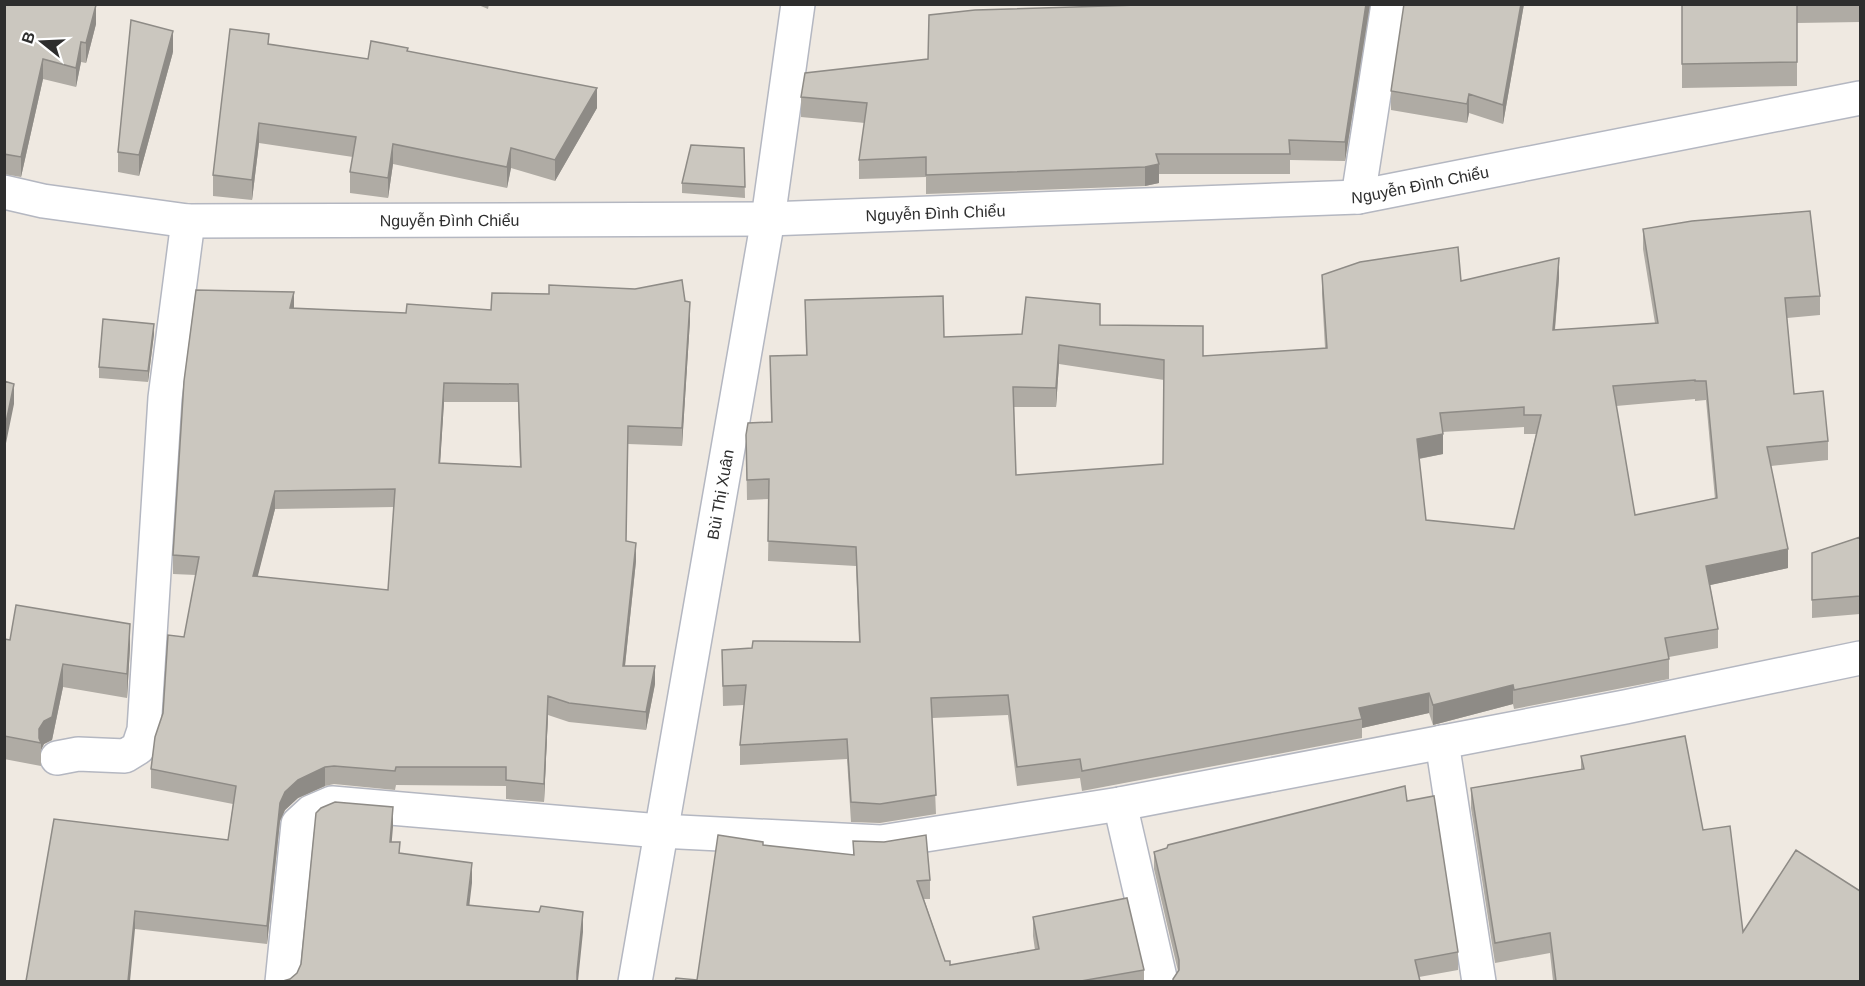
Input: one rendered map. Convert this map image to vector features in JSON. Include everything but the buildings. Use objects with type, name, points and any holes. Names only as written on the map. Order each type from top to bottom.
[{"type":"street","name":"Bùi Thị Xuân","points":[[635,981],[768,219],[798,4]]},
{"type":"street","points":[[1358,198],[1388,4]]},
{"type":"street","name":"Nguyễn Đình Chiểu","points":[[4,192],[43,201],[188,221],[768,219],[1358,198],[1860,98]]},
{"type":"street","points":[[57,758],[78,754],[125,756],[138,748],[144,730],[165,398],[188,221]]},
{"type":"street","points":[[282,981],[298,824],[311,812],[332,803],[660,831],[881,842],[1120,804],[1626,707],[1860,658]]},
{"type":"street","points":[[1442,742],[1479,981]]},
{"type":"street","points":[[1120,804],[1161,981]]}]
